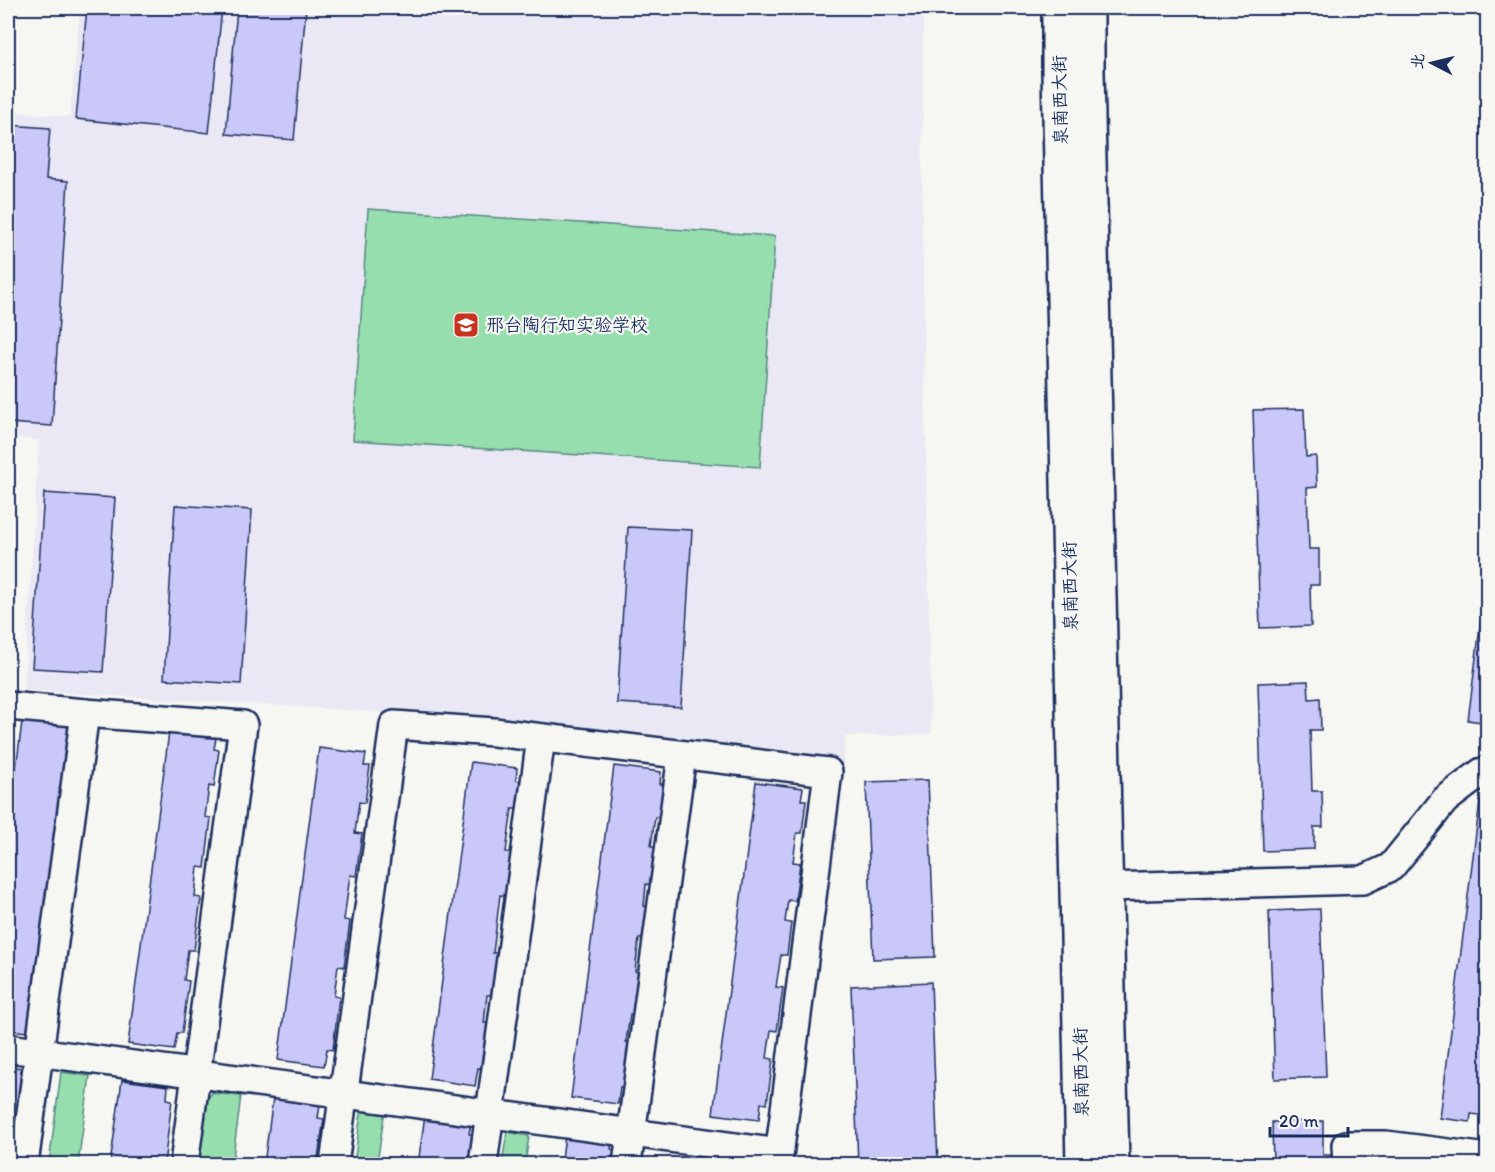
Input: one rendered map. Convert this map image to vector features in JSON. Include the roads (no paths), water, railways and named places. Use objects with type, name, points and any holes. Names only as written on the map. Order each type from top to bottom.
[{"type":"main road","name":"泉南西大街","points":[[1059,8],[1059,95],[1083,1164]]},
{"type":"main road","name":"泉南西大街","points":[[1088,8],[1087,84],[1112,1164]]},
{"type":"lane","points":[[8,706],[243,725],[184,1164]]},
{"type":"lane","points":[[24,1164],[85,713]]},
{"type":"lane","points":[[8,1048],[40,1053],[344,1094],[631,1133],[779,1159],[828,772],[494,732],[394,725],[344,1094],[334,1164]]},
{"type":"lane","points":[[483,1164],[541,738]]},
{"type":"lane","points":[[627,1164],[682,755]]},
{"type":"lane","points":[[1106,886],[1363,880],[1391,867],[1445,800],[1482,772],[1488,771]]},
{"type":"lane","points":[[1347,1164],[1346,1145],[1386,1145],[1488,1158]]},
{"type":"place","name":"邢台陶行知实验学校","points":[[466,325]]}]
